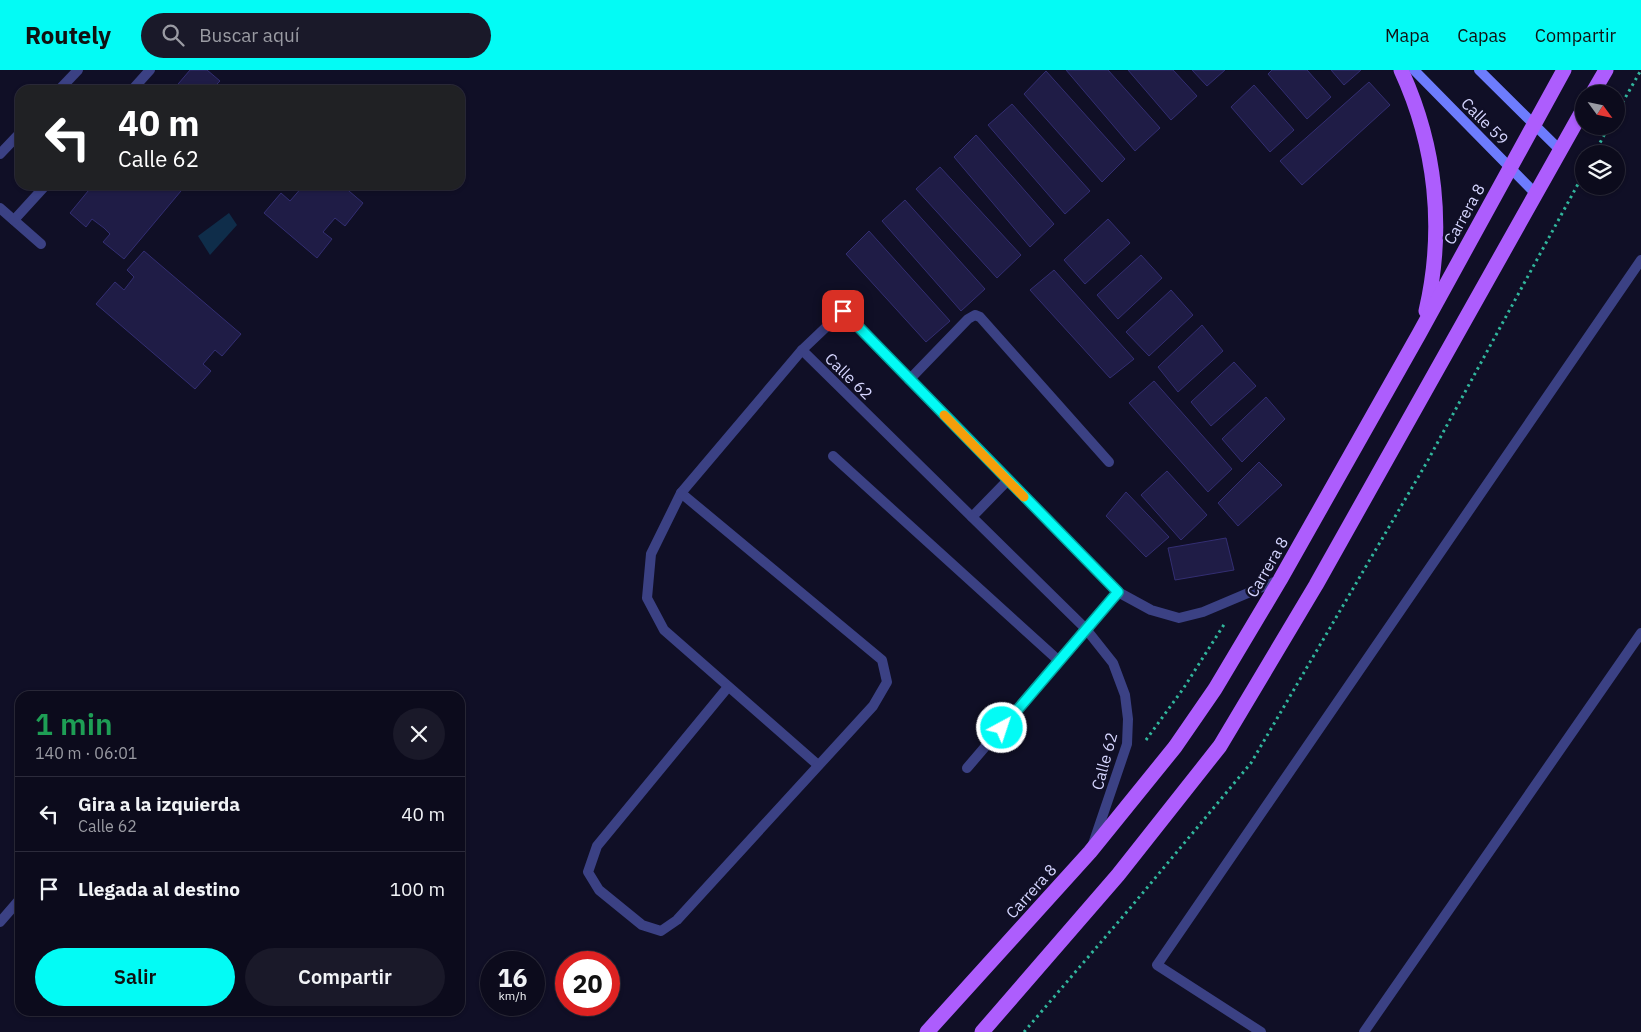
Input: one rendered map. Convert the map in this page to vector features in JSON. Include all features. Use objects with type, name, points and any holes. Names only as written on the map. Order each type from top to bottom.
[{"type":"main road","points":[[1401,70],[1419,112],[1431,161],[1435,202],[1436,236],[1431,285],[1419,334]]},
{"type":"main road","name":"Carrera 8","points":[[927,1032],[1090,852],[1175,748],[1280,580],[1419,334],[1564,70]]},
{"type":"main road","points":[[1597,85],[1606,70]]},
{"type":"main road","points":[[982,1032],[1118,875],[1220,746],[1316,586],[1575,124]]},
{"type":"street","points":[[64,85],[78,70]]},
{"type":"street","points":[[136,85],[150,70]]},
{"type":"street","name":"Calle 59","points":[[1414,70],[1535,193]]},
{"type":"street","name":"Calle 59","points":[[1479,70],[1560,150]]},
{"type":"street","points":[[0,154],[15,138]]},
{"type":"street","points":[[14,220],[41,190]]},
{"type":"street","points":[[0,208],[41,244]]},
{"type":"street","points":[[1261,1032],[1158,965],[1641,260]]},
{"type":"street","name":"Calle 62","points":[[1090,852],[1128,744],[1128,719],[1125,695],[1114,664],[1086,629],[802,350],[843,311],[1118,592],[1151,610],[1179,618],[1203,612],[1280,580]]},
{"type":"street","points":[[909,380],[968,320],[975,315],[980,317],[1109,462]]},
{"type":"street","points":[[802,350],[681,493],[651,554],[647,598],[664,630],[818,765]]},
{"type":"street","points":[[833,456],[1058,660]]},
{"type":"street","points":[[972,517],[1008,480]]},
{"type":"street","points":[[681,493],[882,660],[887,682],[873,706],[677,920],[661,931],[642,925],[599,890],[588,872],[596,846],[728,687]]},
{"type":"street","points":[[967,768],[1118,592]]},
{"type":"street","points":[[1364,1032],[1641,633]]},
{"type":"street","points":[[0,922],[15,905]]},
{"type":"path","points":[[1625,98],[1641,70]]},
{"type":"path","points":[[1146,742],[1183,689],[1243,595]]},
{"type":"water","points":[[229,213],[237,225],[210,255],[198,236]]},
{"type":"building","points":[[190,70],[207,70],[220,81],[216,85],[177,85]]},
{"type":"building","points":[[1066,70],[1108,70],[1160,128],[1135,151]]},
{"type":"building","points":[[1128,70],[1173,70],[1197,96],[1171,120]]},
{"type":"building","points":[[1192,70],[1225,70],[1207,86]]},
{"type":"building","points":[[1272,70],[1307,70],[1331,97],[1307,119],[1268,74]]},
{"type":"building","points":[[1331,70],[1361,70],[1344,85]]},
{"type":"building","points":[[1046,71],[1125,159],[1102,182],[1024,94]]},
{"type":"building","points":[[1369,82],[1390,105],[1302,185],[1280,161]]},
{"type":"building","points":[[1254,85],[1294,130],[1270,152],[1231,107]]},
{"type":"building","points":[[1012,104],[1090,191],[1065,214],[988,125]]},
{"type":"building","points":[[976,135],[1054,224],[1030,247],[954,157]]},
{"type":"building","points":[[940,167],[1021,255],[997,278],[916,189]]},
{"type":"building","points":[[89,190],[182,190],[124,259],[103,242],[110,234],[104,228],[92,219],[86,227],[70,213]]},
{"type":"building","points":[[300,190],[348,190],[363,203],[345,226],[335,218],[323,232],[332,239],[317,258],[264,213],[281,193],[290,201]]},
{"type":"building","points":[[905,200],[985,289],[961,311],[882,221]]},
{"type":"building","points":[[1108,219],[1130,243],[1085,284],[1064,260]]},
{"type":"building","points":[[869,231],[950,321],[926,342],[846,254]]},
{"type":"building","points":[[144,251],[241,334],[222,356],[215,350],[203,364],[211,371],[195,389],[96,304],[115,282],[124,290],[134,277],[127,270]]},
{"type":"building","points":[[1141,255],[1162,278],[1118,319],[1097,295]]},
{"type":"building","points":[[1054,270],[1134,359],[1110,378],[1030,290]]},
{"type":"building","points":[[1171,290],[1193,315],[1149,356],[1126,332]]},
{"type":"building","points":[[1202,325],[1223,351],[1178,392],[1158,367]]},
{"type":"building","points":[[1234,362],[1256,386],[1211,426],[1191,402]]},
{"type":"building","points":[[1154,381],[1232,469],[1208,492],[1129,403]]},
{"type":"building","points":[[1266,397],[1285,419],[1242,462],[1222,439]]},
{"type":"building","points":[[1259,462],[1282,485],[1238,526],[1218,503]]},
{"type":"building","points":[[1167,471],[1207,515],[1181,540],[1141,495]]},
{"type":"building","points":[[1126,492],[1169,537],[1146,557],[1106,516]]},
{"type":"building","points":[[1226,538],[1234,570],[1175,580],[1168,548]]},
{"type":"slow traffic","points":[[944,415],[1024,497]]},
{"type":"route","points":[[843,311],[1118,592],[1002,728]]}]
